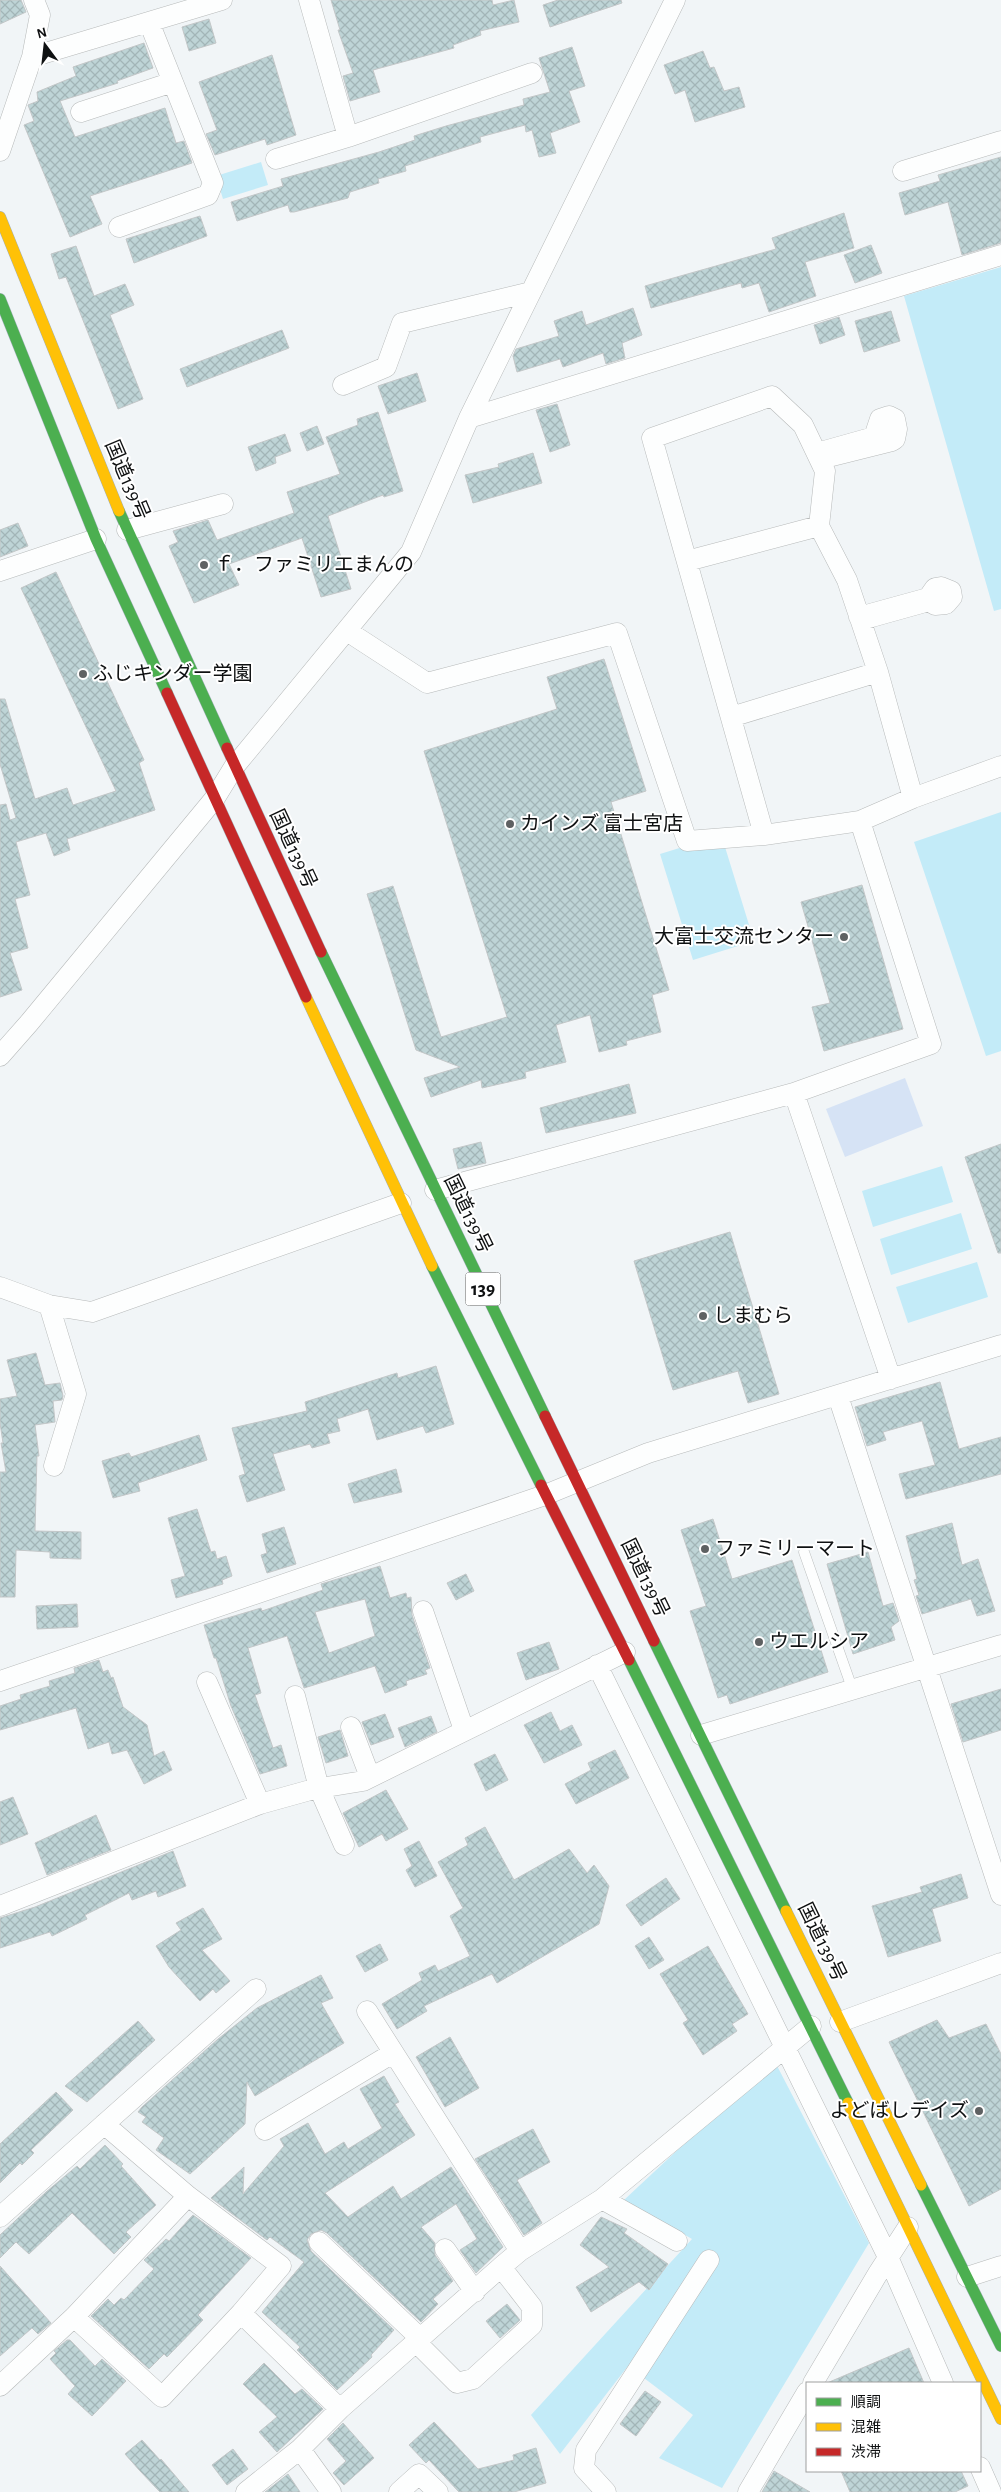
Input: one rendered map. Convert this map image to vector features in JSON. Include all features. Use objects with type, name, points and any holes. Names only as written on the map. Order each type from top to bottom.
[{"type":"highway","name":"国道139号","points":[[0,217],[127,530],[234,767],[348,1012],[840,2022],[1001,2346]]},
{"type":"highway","name":"139","points":[[0,300],[96,539],[401,1203],[811,2026],[1001,2419]]},
{"type":"street","points":[[0,151],[32,56],[40,15],[34,0]]},
{"type":"street","points":[[32,56],[222,0]]},
{"type":"street","points":[[309,0],[348,137]]},
{"type":"street","points":[[0,1056],[29,1024],[215,798],[234,767],[411,552],[469,418],[675,0]]},
{"type":"street","points":[[119,227],[208,195],[212,183],[149,22]]},
{"type":"street","points":[[276,159],[348,137],[532,73]]},
{"type":"street","points":[[81,112],[173,82]]},
{"type":"street","points":[[903,171],[1001,141]]},
{"type":"street","points":[[469,418],[1001,255]]},
{"type":"street","points":[[343,385],[386,367],[402,323],[531,292]]},
{"type":"street","points":[[764,835],[652,438],[772,396],[803,425],[826,471],[819,526],[847,580],[878,672],[913,798]]},
{"type":"street","points":[[127,530],[223,504]]},
{"type":"street","points":[[687,561],[819,526]]},
{"type":"street","points":[[0,571],[96,539]]},
{"type":"street","points":[[346,631],[427,683],[617,633],[687,841],[764,835],[860,821],[913,798],[1001,766]]},
{"type":"street","points":[[731,717],[878,672]]},
{"type":"street","points":[[435,1190],[794,1092],[931,1044],[860,821]]},
{"type":"street","points":[[794,1092],[891,1379]]},
{"type":"street","points":[[0,1288],[49,1305],[92,1312],[401,1203]]},
{"type":"street","points":[[49,1305],[76,1394],[54,1466]]},
{"type":"street","points":[[0,1681],[545,1495],[648,1453],[1001,1345]]},
{"type":"street","points":[[838,1396],[1001,1895]]},
{"type":"street","points":[[423,1611],[464,1730]]},
{"type":"street","points":[[701,1735],[852,1688],[1001,1645]]},
{"type":"street","points":[[0,1906],[260,1804],[319,1788],[363,1780],[624,1652]]},
{"type":"street","points":[[597,1665],[888,2257],[943,2382]]},
{"type":"street","points":[[207,1682],[260,1804]]},
{"type":"street","points":[[294,1696],[319,1788],[344,1846]]},
{"type":"street","points":[[351,1727],[370,1777]]},
{"type":"street","points":[[840,2022],[1001,1963]]},
{"type":"street","points":[[0,2217],[256,1989]]},
{"type":"street","points":[[367,2012],[520,2251]]},
{"type":"street","points":[[246,2492],[300,2449],[340,2409],[475,2292],[501,2266],[520,2251],[602,2200],[811,2026]]},
{"type":"street","points":[[265,2130],[393,2052]]},
{"type":"street","points":[[74,2317],[162,2397],[241,2313],[281,2266],[188,2196],[104,2124]]},
{"type":"street","points":[[0,2386],[74,2317],[188,2196]]},
{"type":"street","points":[[602,2200],[677,2241]]},
{"type":"street","points":[[813,2382],[908,2227]]},
{"type":"street","points":[[319,2242],[419,2341],[457,2383],[473,2379],[532,2325],[532,2307],[501,2266]]},
{"type":"street","points":[[445,2249],[475,2292]]},
{"type":"street","points":[[606,2492],[584,2468],[586,2450],[709,2260]]},
{"type":"street","points":[[967,2277],[1001,2266]]},
{"type":"street","points":[[241,2313],[340,2409]]},
{"type":"street","points":[[748,2492],[806,2394]]},
{"type":"street","points":[[300,2449],[332,2492]]},
{"type":"street","points":[[981,2469],[991,2492]]},
{"type":"street","points":[[399,2492],[419,2474],[438,2492]]},
{"type":"lane","points":[[804,1552],[852,1688]]},
{"type":"shaded area","points":[[261,162],[268,185],[223,199],[216,176]]},
{"type":"shaded area","points":[[1001,267],[1001,609],[994,611],[904,296]]},
{"type":"shaded area","points":[[1001,812],[1001,1051],[986,1056],[914,842]]},
{"type":"shaded area","points":[[686,846],[725,847],[754,941],[693,960],[660,854]]},
{"type":"shaded area","points":[[905,1078],[923,1126],[845,1157],[826,1109]]},
{"type":"shaded area","points":[[942,1166],[953,1202],[873,1227],[862,1191]]},
{"type":"shaded area","points":[[961,1213],[972,1249],[891,1275],[880,1239]]},
{"type":"shaded area","points":[[977,1262],[988,1297],[908,1323],[896,1287]]},
{"type":"shaded area","points":[[774,2060],[869,2243],[722,2488],[659,2458],[693,2415],[628,2366],[560,2454],[531,2415],[692,2239],[624,2200]]},
{"type":"building","points":[[0,0],[21,0],[26,12],[0,24]]},
{"type":"building","points":[[331,0],[492,0],[493,5],[514,0],[519,22],[480,31],[481,35],[453,45],[454,48],[373,70],[380,92],[350,101],[343,76],[353,73],[338,30],[340,30]]},
{"type":"building","points":[[558,0],[621,0],[622,3],[550,27],[543,5]]},
{"type":"building","points":[[209,19],[216,43],[189,51],[182,27]]},
{"type":"building","points":[[144,43],[153,68],[117,81],[118,83],[60,101],[75,137],[165,108],[176,143],[184,141],[192,163],[90,196],[102,224],[70,237],[24,125],[34,121],[28,105],[38,101],[37,92],[76,76],[73,67]]},
{"type":"building","points":[[572,47],[585,86],[569,91],[580,122],[550,133],[556,153],[539,157],[532,130],[526,132],[525,125],[480,137],[481,142],[405,166],[406,171],[378,179],[379,183],[350,192],[348,198],[294,212],[290,212],[288,205],[237,221],[231,202],[283,186],[281,179],[379,152],[415,140],[414,136],[524,105],[523,99],[550,92],[539,58]]},
{"type":"building","points":[[703,51],[710,68],[714,67],[724,91],[739,87],[745,107],[695,122],[685,90],[675,94],[664,65]]},
{"type":"building","points":[[272,55],[296,135],[267,145],[265,139],[215,155],[206,134],[217,130],[199,82]]},
{"type":"building","points":[[1001,157],[1001,243],[962,255],[948,202],[905,215],[899,193],[940,181],[938,175]]},
{"type":"building","points":[[844,213],[854,248],[805,262],[816,296],[769,312],[759,283],[742,288],[741,283],[651,308],[645,286],[776,249],[772,238]]},
{"type":"building","points":[[200,216],[207,236],[134,263],[126,239]]},
{"type":"building","points":[[871,245],[882,273],[855,283],[844,255]]},
{"type":"building","points":[[76,246],[94,296],[125,284],[134,305],[110,315],[143,399],[118,409],[66,277],[59,279],[51,254]]},
{"type":"building","points":[[633,308],[642,335],[622,343],[625,358],[606,364],[603,353],[563,367],[560,359],[517,372],[513,356],[516,349],[559,336],[554,321],[582,311],[586,325]]},
{"type":"building","points":[[891,311],[900,341],[864,352],[855,321]]},
{"type":"building","points":[[839,317],[845,335],[820,344],[814,325]]},
{"type":"building","points":[[282,330],[289,348],[187,387],[180,369]]},
{"type":"building","points":[[417,373],[426,401],[388,414],[378,386]]},
{"type":"building","points":[[557,404],[570,445],[550,452],[536,410]]},
{"type":"building","points":[[378,412],[403,491],[384,497],[383,495],[328,516],[351,589],[321,597],[302,538],[229,564],[239,585],[194,603],[169,546],[178,542],[173,531],[208,520],[217,540],[294,513],[287,492],[340,474],[326,437],[358,425],[357,419]]},
{"type":"building","points":[[317,426],[324,444],[307,451],[300,433]]},
{"type":"building","points":[[285,434],[291,451],[275,457],[276,463],[256,471],[248,447]]},
{"type":"building","points":[[533,453],[542,483],[473,503],[465,475],[499,467],[498,464]]},
{"type":"building","points":[[18,523],[28,546],[0,557],[0,530]]},
{"type":"building","points":[[56,572],[144,760],[139,763],[155,810],[67,839],[70,850],[54,856],[46,833],[16,842],[30,895],[15,899],[28,948],[10,953],[22,990],[0,997],[0,805],[6,804],[10,820],[16,818],[0,764],[0,699],[5,699],[35,799],[67,788],[73,805],[116,791],[21,588]]},
{"type":"building","points":[[604,659],[646,791],[611,802],[669,990],[652,995],[661,1032],[626,1041],[627,1045],[599,1052],[590,1015],[556,1025],[566,1062],[525,1072],[526,1078],[482,1088],[481,1080],[431,1097],[424,1078],[460,1067],[416,1050],[367,894],[393,886],[441,1037],[507,1017],[424,751],[557,709],[547,677]]},
{"type":"building","points":[[862,885],[903,1029],[824,1051],[812,1007],[830,1003],[801,902]]},
{"type":"building","points":[[629,1084],[636,1113],[546,1133],[540,1108]]},
{"type":"building","points":[[481,1142],[486,1163],[458,1169],[453,1149]]},
{"type":"building","points":[[1001,1144],[1001,1253],[998,1253],[965,1157]]},
{"type":"building","name":"しまむら","points":[[730,1232],[779,1394],[748,1403],[738,1371],[673,1390],[634,1261]]},
{"type":"building","points":[[36,1353],[45,1385],[60,1383],[63,1396],[62,1400],[53,1401],[55,1422],[35,1425],[39,1456],[37,1456],[35,1531],[81,1532],[81,1559],[50,1558],[50,1552],[16,1550],[15,1597],[0,1597],[0,1472],[6,1472],[1,1443],[3,1443],[0,1423],[0,1399],[17,1396],[7,1360]]},
{"type":"building","points":[[436,1366],[454,1424],[426,1433],[423,1426],[377,1440],[368,1409],[337,1419],[340,1431],[327,1434],[330,1443],[312,1448],[310,1444],[273,1454],[285,1490],[247,1502],[239,1476],[245,1474],[232,1428],[307,1411],[305,1402],[397,1373],[398,1378]]},
{"type":"building","points":[[940,1382],[959,1449],[1001,1437],[1001,1474],[906,1499],[899,1474],[935,1465],[922,1421],[883,1432],[886,1440],[867,1446],[855,1407]]},
{"type":"building","points":[[199,1435],[207,1460],[138,1483],[140,1491],[113,1498],[102,1461],[129,1453],[131,1457]]},
{"type":"building","points":[[396,1469],[402,1492],[354,1503],[348,1484]]},
{"type":"building","points":[[197,1509],[211,1552],[215,1551],[217,1559],[226,1556],[232,1576],[222,1580],[223,1584],[176,1598],[171,1580],[185,1576],[168,1518]]},
{"type":"building","name":"ウエルシア","points":[[713,1519],[732,1579],[792,1560],[828,1672],[730,1704],[727,1695],[718,1698],[690,1611],[706,1606],[681,1530]]},
{"type":"building","points":[[952,1523],[962,1565],[978,1559],[995,1611],[977,1616],[971,1599],[922,1614],[916,1596],[919,1595],[914,1580],[917,1579],[906,1536]]},
{"type":"building","points":[[284,1527],[296,1564],[267,1573],[261,1555],[267,1553],[262,1534]]},
{"type":"building","points":[[868,1552],[883,1606],[893,1603],[899,1621],[891,1627],[895,1640],[853,1654],[827,1564]]},
{"type":"building","points":[[380,1566],[390,1598],[406,1593],[407,1598],[411,1597],[412,1615],[430,1668],[425,1670],[427,1674],[406,1681],[407,1685],[385,1693],[375,1666],[304,1688],[287,1636],[248,1648],[261,1693],[255,1695],[273,1748],[281,1745],[287,1766],[260,1774],[231,1706],[204,1625],[261,1608],[262,1611],[323,1590],[321,1584]],"holes":[[[365,1599],[375,1636],[329,1653],[315,1612]]]},
{"type":"building","points":[[466,1574],[474,1591],[456,1600],[447,1583]]},
{"type":"building","points":[[77,1604],[78,1627],[37,1629],[36,1606]]},
{"type":"building","points":[[549,1642],[559,1669],[526,1680],[517,1653]]},
{"type":"building","points":[[99,1660],[103,1672],[108,1670],[111,1678],[113,1677],[123,1707],[147,1725],[154,1756],[164,1751],[172,1770],[144,1784],[127,1750],[112,1754],[109,1742],[88,1749],[76,1708],[0,1730],[0,1706],[21,1699],[20,1695],[50,1686],[49,1681],[75,1673],[74,1668]]},
{"type":"building","points":[[1001,1689],[1001,1730],[963,1742],[951,1704]]},
{"type":"building","points":[[551,1712],[560,1731],[572,1725],[582,1745],[544,1763],[524,1725]]},
{"type":"building","points":[[385,1714],[394,1737],[371,1745],[362,1722]]},
{"type":"building","points":[[431,1716],[437,1732],[405,1747],[398,1728]]},
{"type":"building","points":[[340,1730],[348,1756],[326,1763],[318,1737]]},
{"type":"building","points":[[615,1750],[629,1778],[576,1804],[565,1784],[591,1770],[588,1763]]},
{"type":"building","points":[[495,1754],[508,1780],[486,1791],[474,1764]]},
{"type":"building","points":[[386,1790],[408,1829],[386,1841],[382,1834],[359,1847],[343,1813]]},
{"type":"building","points":[[13,1797],[28,1834],[0,1845],[0,1802]]},
{"type":"building","points":[[96,1815],[111,1850],[47,1875],[35,1843]]},
{"type":"building","points":[[485,1827],[514,1880],[569,1849],[587,1873],[594,1865],[609,1886],[599,1924],[497,1983],[492,1974],[424,2006],[427,2011],[397,2029],[382,2004],[422,1980],[419,1973],[435,1965],[438,1971],[470,1956],[450,1916],[463,1908],[438,1862],[468,1845],[465,1838]]},
{"type":"building","points":[[419,1841],[437,1876],[415,1887],[406,1870],[412,1866],[404,1849]]},
{"type":"building","points":[[173,1851],[186,1886],[158,1897],[156,1891],[132,1900],[129,1893],[85,1915],[87,1919],[52,1936],[50,1932],[0,1948],[0,1918],[35,1907]]},
{"type":"building","points":[[961,1874],[968,1898],[932,1909],[941,1941],[888,1957],[872,1906],[922,1892],[920,1887]]},
{"type":"building","points":[[666,1878],[680,1899],[641,1926],[626,1905]]},
{"type":"building","points":[[203,1908],[222,1939],[202,1950],[230,1981],[216,1993],[213,1989],[200,2001],[169,1967],[156,1946],[181,1930],[176,1923]]},
{"type":"building","points":[[649,1937],[664,1960],[649,1969],[635,1946]]},
{"type":"building","points":[[380,1944],[388,1960],[365,1972],[356,1956]]},
{"type":"building","points":[[708,1946],[748,2014],[732,2024],[737,2031],[703,2055],[683,2023],[688,2020],[660,1974]]},
{"type":"building","points":[[321,1975],[333,1998],[321,2003],[344,2043],[255,2096],[247,2082],[245,2124],[190,2174],[156,2150],[164,2138],[142,2122],[146,2117],[138,2112],[142,2107],[218,2039],[257,2008]]},
{"type":"building","points":[[937,2020],[949,2038],[986,2024],[1001,2054],[1001,2189],[969,2206],[889,2042]]},
{"type":"building","points":[[138,2021],[155,2040],[87,2102],[65,2086]]},
{"type":"building","points":[[450,2037],[479,2088],[445,2107],[416,2057]]},
{"type":"building","points":[[384,2076],[399,2102],[395,2104],[415,2135],[325,2193],[348,2217],[393,2186],[401,2199],[451,2167],[503,2247],[476,2273],[460,2250],[477,2239],[456,2204],[421,2227],[435,2243],[435,2255],[453,2281],[433,2299],[438,2304],[421,2322],[327,2233],[321,2230],[311,2234],[307,2240],[311,2251],[394,2330],[371,2355],[372,2357],[337,2390],[297,2350],[300,2347],[262,2312],[304,2262],[270,2237],[267,2240],[211,2198],[244,2167],[243,2194],[284,2146],[280,2139],[308,2123],[325,2154],[344,2142],[348,2149],[382,2128],[360,2089]]},
{"type":"building","points":[[56,2092],[73,2110],[31,2150],[34,2153],[22,2165],[20,2163],[0,2183],[0,2144]]},
{"type":"building","points":[[533,2129],[550,2162],[517,2180],[542,2223],[524,2235],[475,2159]]},
{"type":"building","points":[[105,2145],[156,2205],[126,2232],[131,2237],[114,2254],[72,2213],[29,2254],[16,2242],[0,2258],[0,2235],[46,2192],[77,2166],[80,2169]]},
{"type":"building","points":[[193,2215],[251,2258],[198,2315],[203,2320],[167,2357],[164,2354],[149,2369],[91,2316],[108,2299],[114,2305],[121,2298],[124,2300],[154,2269],[144,2260],[166,2239],[169,2241]]},
{"type":"building","points":[[601,2217],[627,2229],[624,2233],[668,2264],[649,2290],[639,2282],[591,2312],[576,2287],[609,2267],[580,2245]]},
{"type":"building","points":[[0,2266],[51,2323],[38,2334],[32,2328],[0,2356]]},
{"type":"building","points":[[507,2304],[520,2320],[500,2338],[486,2321]]},
{"type":"building","points":[[67,2340],[70,2340],[95,2366],[102,2359],[126,2381],[92,2416],[68,2394],[75,2386],[50,2359],[56,2353],[54,2351]]},
{"type":"building","points":[[909,2348],[924,2382],[829,2382]]},
{"type":"building","points":[[264,2363],[295,2394],[302,2389],[323,2409],[277,2452],[259,2432],[277,2417],[243,2384]]},
{"type":"building","points":[[645,2391],[661,2402],[636,2436],[620,2424]]},
{"type":"building","points":[[434,2422],[478,2469],[514,2460],[513,2455],[536,2448],[546,2483],[514,2492],[459,2492],[429,2460],[426,2463],[409,2445]]},
{"type":"building","points":[[343,2423],[374,2458],[344,2485],[333,2473],[346,2461],[327,2439]]},
{"type":"building","points":[[142,2440],[189,2492],[160,2492],[140,2471],[125,2454]]},
{"type":"building","points":[[233,2449],[248,2469],[227,2485],[212,2465]]},
{"type":"building","points":[[774,2471],[810,2492],[762,2492]]},
{"type":"building","points":[[841,2472],[961,2472],[968,2486],[955,2492],[850,2492]]},
{"type":"building","points":[[288,2474],[300,2492],[265,2492]]},
{"type":"traffic: fast","points":[[0,299],[96,539],[167,693]]},
{"type":"traffic: fast","points":[[119,511],[227,748]]},
{"type":"traffic: fast","points":[[321,952],[545,1416]]},
{"type":"traffic: fast","points":[[432,1266],[541,1485]]},
{"type":"traffic: fast","points":[[654,1641],[786,1911]]},
{"type":"traffic: fast","points":[[629,1660],[848,2103]]},
{"type":"traffic: fast","points":[[921,2185],[1001,2346]]},
{"type":"traffic: slow","points":[[0,217],[119,511]]},
{"type":"traffic: slow","points":[[306,997],[432,1266]]},
{"type":"traffic: slow","points":[[786,1911],[921,2185]]},
{"type":"traffic: slow","points":[[848,2103],[1001,2419]]},
{"type":"traffic: jam","points":[[167,693],[306,997]]},
{"type":"traffic: jam","points":[[227,748],[321,952]]},
{"type":"traffic: jam","points":[[545,1416],[654,1641]]},
{"type":"traffic: jam","points":[[541,1485],[629,1660]]},
{"type":"place","name":"ｆ．ファミリエまんの","points":[[204,565]]},
{"type":"place","name":"ふじキンダー学園","points":[[83,674]]},
{"type":"place","name":"カインズ 富士宮店","points":[[510,824]]},
{"type":"place","name":"大富士交流センター","points":[[844,937]]},
{"type":"place","name":"しまむら","points":[[703,1316]]},
{"type":"place","name":"ファミリーマート","points":[[705,1549]]},
{"type":"place","name":"ウエルシア","points":[[759,1642]]},
{"type":"place","name":"よどばしデイズ","points":[[979,2111]]}]
